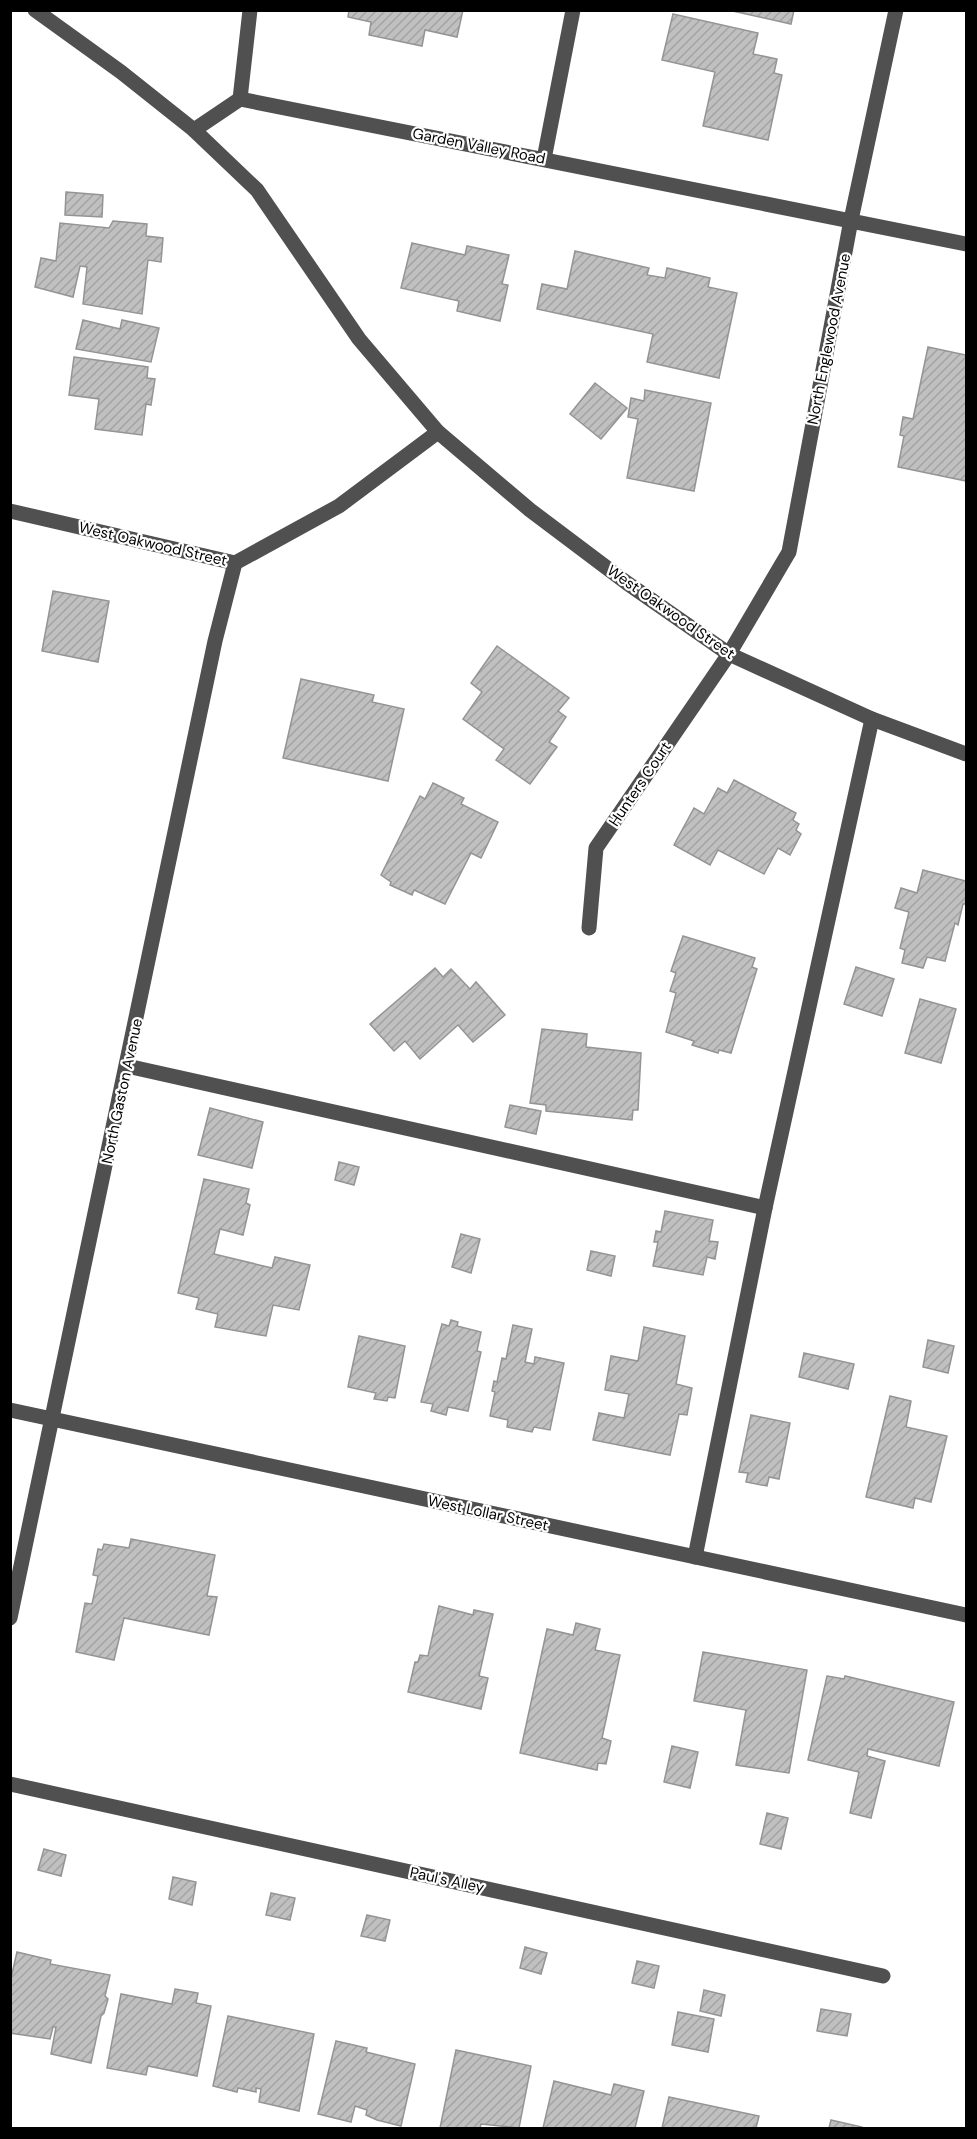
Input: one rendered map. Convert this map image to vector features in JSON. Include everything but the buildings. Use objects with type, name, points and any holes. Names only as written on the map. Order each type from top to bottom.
[{"type":"street","points":[[35,10],[121,72],[194,130],[240,99],[250,10]]},
{"type":"street","points":[[544,159],[573,10]]},
{"type":"street","name":"North Englewood Avenue","points":[[729,654],[789,552],[851,220],[896,10]]},
{"type":"street","name":"Garden Valley Road","points":[[240,99],[966,244]]},
{"type":"street","name":"West Oakwood Street","points":[[194,130],[257,190],[359,339],[438,432],[530,510],[627,583],[729,654],[872,719],[966,754]]},
{"type":"street","name":"West Oakwood Street","points":[[10,511],[235,563],[339,507],[438,432]]},
{"type":"street","name":"North Gaston Avenue","points":[[10,1618],[54,1420],[215,641],[235,563]]},
{"type":"street","name":"Hunters Court","points":[[589,928],[596,848],[729,654]]},
{"type":"street","points":[[695,1557],[765,1208],[872,719]]},
{"type":"street","points":[[127,1066],[765,1208]]},
{"type":"street","name":"West Lollar Street","points":[[10,1410],[966,1615]]},
{"type":"street","name":"Paul's Alley","points":[[10,1784],[883,1976]]}]
